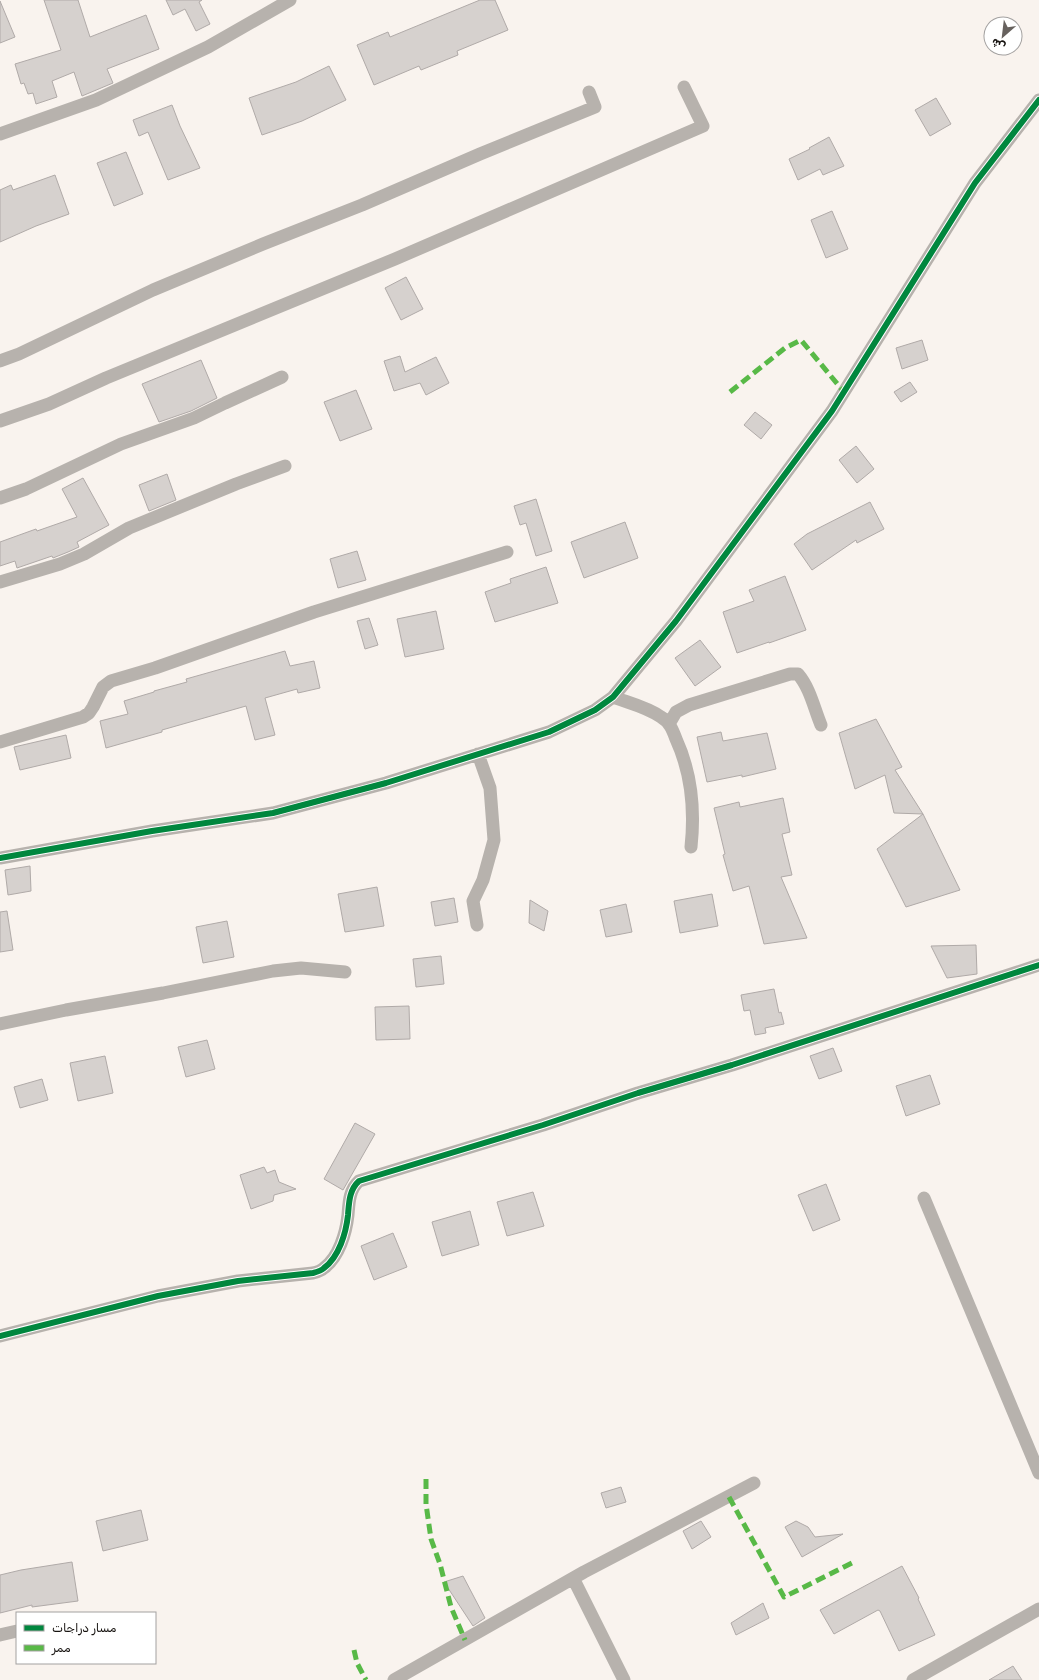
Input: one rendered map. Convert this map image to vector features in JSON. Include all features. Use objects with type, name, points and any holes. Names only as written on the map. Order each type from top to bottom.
[{"type":"street","points":[[0,134],[96,100],[208,48],[290,0]]},
{"type":"street","points":[[0,421],[49,404],[106,378],[395,259],[703,126],[684,87]]},
{"type":"street","points":[[0,361],[19,354],[153,290],[256,247],[362,206],[494,148],[595,107],[589,92]]},
{"type":"street","points":[[0,858],[152,831],[273,813],[386,783],[549,732],[595,710],[613,697],[676,621],[832,411],[975,183],[1039,100]]},
{"type":"street","points":[[0,498],[26,489],[121,444],[194,418],[225,402],[282,377]]},
{"type":"street","points":[[0,582],[60,564],[84,554],[129,528],[236,484],[285,466]]},
{"type":"street","points":[[0,742],[83,717],[89,713],[103,687],[111,681],[155,668],[314,612],[507,552]]},
{"type":"street","points":[[669,724],[676,712],[689,705],[790,674],[798,674],[804,681],[812,698],[821,725]]},
{"type":"street","points":[[613,697],[648,710],[662,717],[669,724],[682,750],[688,770],[692,795],[694,824],[691,847]]},
{"type":"street","points":[[477,925],[474,901],[483,880],[494,840],[490,788],[478,754]]},
{"type":"street","points":[[0,1336],[158,1296],[238,1281],[313,1273],[324,1269],[337,1253],[348,1218],[349,1199],[353,1188],[359,1181],[732,1065],[1039,965]]},
{"type":"street","points":[[0,1024],[66,1010],[221,983],[273,971],[302,968],[345,972]]},
{"type":"street","points":[[924,1198],[1039,1473]]},
{"type":"street","points":[[394,1680],[573,1578],[754,1483]]},
{"type":"street","points":[[573,1578],[624,1680]]},
{"type":"street","points":[[913,1680],[1039,1609]]},
{"type":"street","points":[[0,1634],[16,1630]]},
{"type":"building","points":[[44,0],[78,0],[90,37],[146,15],[159,49],[107,69],[113,83],[82,96],[74,72],[52,81],[57,97],[36,104],[33,93],[28,94],[24,83],[21,84],[15,64],[61,50]]},
{"type":"building","points":[[166,0],[202,0],[199,2],[210,24],[196,31],[185,9],[173,15]]},
{"type":"building","points":[[480,0],[495,0],[508,30],[457,51],[458,55],[421,70],[419,66],[374,85],[357,45],[388,32],[390,37]]},
{"type":"building","points":[[0,1],[15,37],[0,43]]},
{"type":"building","points":[[329,66],[346,100],[302,121],[262,135],[249,98],[296,82]]},
{"type":"building","points":[[936,98],[951,124],[930,136],[915,110]]},
{"type":"building","points":[[172,105],[180,126],[200,168],[168,180],[148,132],[139,136],[133,120]]},
{"type":"building","points":[[829,137],[844,166],[823,175],[820,169],[798,180],[789,159],[810,149],[809,148]]},
{"type":"building","points":[[126,152],[143,194],[114,206],[97,163]]},
{"type":"building","points":[[55,175],[69,214],[36,226],[0,242],[0,190],[11,185],[13,190]]},
{"type":"building","points":[[832,211],[848,249],[826,258],[811,220]]},
{"type":"building","points":[[406,277],[423,309],[401,320],[385,288]]},
{"type":"building","points":[[922,340],[928,360],[902,369],[896,348]]},
{"type":"building","points":[[400,356],[405,372],[436,357],[449,383],[426,395],[420,383],[394,391],[384,361]]},
{"type":"building","points":[[201,360],[217,398],[191,411],[159,422],[142,384]]},
{"type":"building","points":[[910,382],[917,392],[901,402],[894,392]]},
{"type":"building","points":[[356,390],[372,429],[340,441],[324,402]]},
{"type":"building","points":[[755,412],[772,425],[761,439],[744,425]]},
{"type":"building","points":[[856,446],[874,469],[857,483],[839,460]]},
{"type":"building","points":[[167,474],[176,500],[149,511],[139,485]]},
{"type":"building","points":[[83,478],[109,525],[77,542],[79,547],[53,558],[52,556],[17,568],[15,561],[0,566],[0,542],[36,529],[37,531],[77,517],[62,489]]},
{"type":"building","points":[[536,499],[552,551],[536,556],[526,523],[520,525],[514,506]]},
{"type":"building","points":[[870,502],[884,529],[857,543],[856,540],[812,570],[794,544],[807,534]]},
{"type":"building","points":[[625,522],[638,558],[584,578],[571,542]]},
{"type":"building","points":[[357,551],[366,580],[338,588],[330,559]]},
{"type":"building","points":[[546,567],[558,603],[495,622],[485,592],[511,583],[510,579]]},
{"type":"building","points":[[785,576],[806,630],[737,653],[723,612],[754,601],[749,590]]},
{"type":"building","points":[[436,611],[444,649],[405,657],[397,619]]},
{"type":"building","points":[[369,618],[378,645],[365,649],[357,621]]},
{"type":"building","points":[[700,640],[721,667],[695,686],[675,658]]},
{"type":"building","points":[[285,651],[290,666],[314,661],[320,688],[298,693],[297,689],[265,698],[275,735],[255,740],[246,706],[106,748],[100,721],[128,714],[124,701],[187,682],[186,679]]},
{"type":"building","points":[[876,719],[902,767],[895,770],[923,814],[894,813],[885,775],[855,789],[839,733]]},
{"type":"building","points":[[721,732],[723,741],[767,733],[776,769],[742,777],[742,775],[707,782],[697,737]]},
{"type":"building","points":[[66,735],[71,758],[20,770],[14,747]]},
{"type":"building","points":[[783,798],[790,832],[782,834],[792,875],[781,877],[807,938],[764,944],[749,886],[733,891],[723,855],[725,854],[714,808],[739,802],[740,807]]},
{"type":"building","points":[[923,814],[960,890],[906,907],[877,849]]},
{"type":"building","points":[[30,866],[31,891],[8,895],[5,870]]},
{"type":"building","points":[[377,887],[384,926],[345,932],[338,894]]},
{"type":"building","points":[[712,894],[718,926],[680,933],[674,901]]},
{"type":"building","points":[[454,898],[458,922],[435,926],[431,902]]},
{"type":"building","points":[[530,900],[548,911],[544,931],[529,923]]},
{"type":"building","points":[[626,904],[632,932],[606,937],[600,910]]},
{"type":"building","points":[[7,911],[13,950],[0,952],[0,912]]},
{"type":"building","points":[[227,921],[234,957],[203,963],[196,927]]},
{"type":"building","points":[[976,945],[977,974],[947,978],[931,946]]},
{"type":"building","points":[[441,956],[444,984],[416,987],[413,959]]},
{"type":"building","points":[[774,989],[779,1013],[781,1012],[784,1024],[765,1028],[766,1033],[755,1035],[750,1010],[744,1011],[741,995]]},
{"type":"building","points":[[409,1006],[410,1039],[376,1040],[375,1007]]},
{"type":"building","points":[[207,1040],[215,1069],[186,1077],[178,1047]]},
{"type":"building","points":[[833,1048],[842,1071],[819,1079],[810,1056]]},
{"type":"building","points":[[105,1056],[113,1093],[78,1101],[70,1063]]},
{"type":"building","points":[[930,1075],[940,1104],[906,1116],[896,1086]]},
{"type":"building","points":[[42,1079],[48,1100],[20,1108],[14,1087]]},
{"type":"building","points":[[355,1123],[375,1134],[343,1190],[324,1179]]},
{"type":"building","points":[[264,1167],[267,1173],[275,1170],[279,1182],[296,1189],[274,1195],[273,1201],[251,1209],[240,1175]]},
{"type":"building","points":[[826,1184],[840,1220],[813,1231],[798,1195]]},
{"type":"building","points":[[533,1192],[544,1226],[507,1236],[497,1202]]},
{"type":"building","points":[[470,1211],[479,1245],[442,1256],[432,1222]]},
{"type":"building","points":[[393,1233],[407,1267],[374,1280],[361,1246]]},
{"type":"building","points":[[621,1487],[626,1502],[606,1508],[601,1493]]},
{"type":"building","points":[[141,1510],[148,1540],[103,1551],[96,1521]]},
{"type":"building","points":[[701,1521],[711,1537],[692,1549],[683,1531]]},
{"type":"building","points":[[796,1521],[808,1527],[815,1537],[843,1534],[802,1557],[785,1527]]},
{"type":"building","points":[[72,1562],[78,1601],[32,1607],[32,1605],[0,1613],[0,1575]]},
{"type":"building","points":[[902,1566],[919,1598],[918,1599],[935,1635],[899,1651],[880,1611],[878,1610],[834,1634],[820,1610]]},
{"type":"building","points":[[463,1576],[485,1618],[473,1626],[444,1582]]},
{"type":"building","points":[[763,1603],[769,1618],[736,1635],[731,1623]]},
{"type":"building","points":[[1013,1666],[1022,1680],[989,1680]]},
{"type":"marked path","points":[[730,392],[785,348],[801,340],[844,392]]},
{"type":"marked path","points":[[426,1479],[426,1504],[431,1539],[440,1564],[451,1607],[465,1640]]},
{"type":"marked path","points":[[729,1497],[784,1597],[856,1561]]},
{"type":"marked path","points":[[354,1650],[357,1663],[366,1680]]},
{"type":"cycle path","points":[[0,858],[152,831],[273,813],[386,783],[549,732],[595,710],[613,697],[676,621],[832,411],[975,183],[1039,100]]},
{"type":"cycle path","points":[[0,1336],[158,1296],[238,1281],[317,1272],[323,1269],[334,1258],[338,1251],[347,1222],[350,1197],[353,1188],[359,1181],[732,1065],[1039,965]]}]
